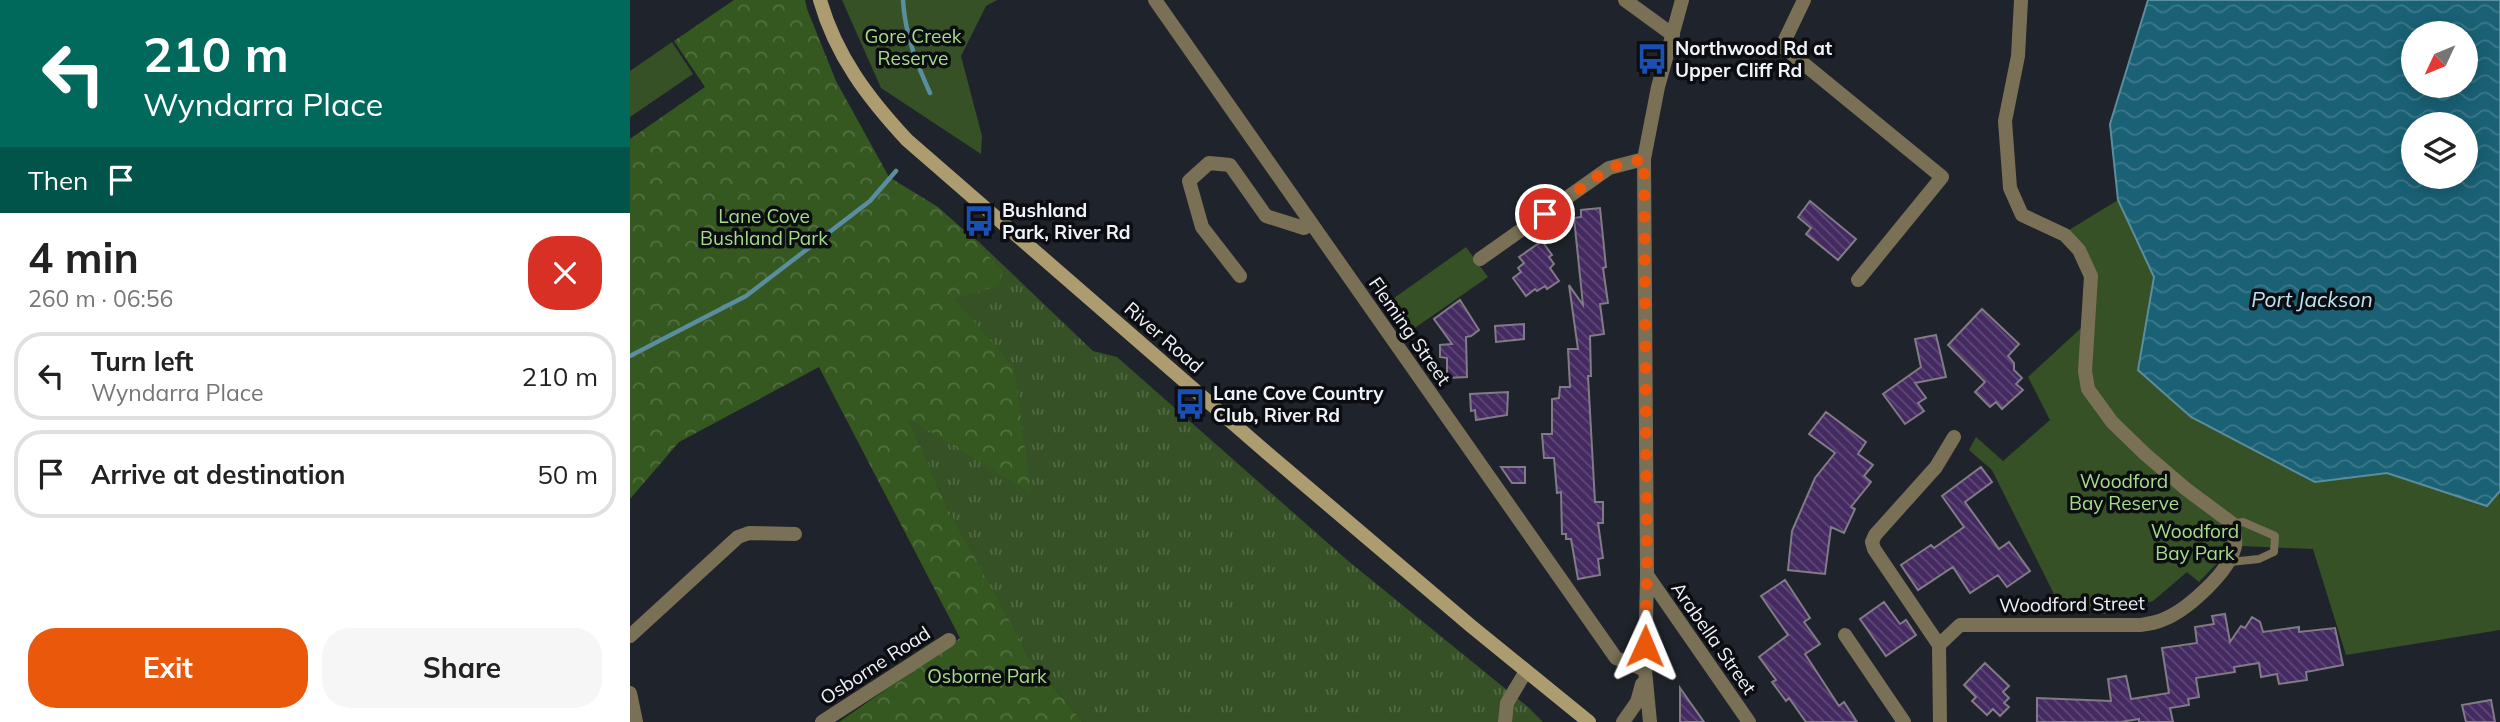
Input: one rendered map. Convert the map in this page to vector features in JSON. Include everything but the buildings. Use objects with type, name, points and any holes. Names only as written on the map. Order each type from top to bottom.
[{"type":"main road","name":"River Road","points":[[820,0],[835,41],[852,73],[877,107],[907,140],[1266,452],[1590,722]]},
{"type":"street","name":"Fleming Street","points":[[1155,0],[1616,658],[1645,670]]},
{"type":"street","points":[[1625,0],[1673,35]]},
{"type":"street","points":[[1650,722],[1645,670],[1647,575],[1644,159],[1658,87],[1682,0]]},
{"type":"street","points":[[1804,0],[1782,46],[1942,177],[1858,279]]},
{"type":"street","points":[[2021,0],[2018,56],[2006,121],[2010,188],[2022,215],[2065,235],[2079,250],[2091,276],[2085,370],[2088,389],[2112,422],[2145,454],[2233,524],[2236,544],[2230,562]]},
{"type":"street","points":[[1480,259],[1609,168],[1644,159]]},
{"type":"street","points":[[1240,276],[1202,227],[1189,181],[1209,163],[1230,165],[1266,216],[1304,228],[1312,224]]},
{"type":"street","points":[[1940,722],[1939,645],[1874,550],[1872,542],[1875,535],[1936,467],[1954,437]]},
{"type":"street","points":[[630,636],[738,537],[749,533],[795,534]]},
{"type":"street","name":"Woodford Street","points":[[1939,645],[1960,625],[2140,625],[2163,620],[2184,608],[2230,562]]},
{"type":"street","name":"Arabella Street","points":[[1647,575],[1749,722]]},
{"type":"street","points":[[1845,635],[1904,722]]},
{"type":"street","name":"Osborne Road","points":[[822,722],[949,640]]},
{"type":"street","points":[[1623,722],[1637,702],[1645,670]]},
{"type":"street","points":[[1505,722],[1507,703],[1526,671]]},
{"type":"street","points":[[630,693],[636,722]]},
{"type":"lane","points":[[2230,562],[2259,559],[2274,552],[2274,536],[2243,522],[2233,524]]},
{"type":"green space","name":"Lane Cove Bushland Park","points":[[734,0],[805,0],[836,81],[889,177],[938,207],[969,235],[1003,272],[998,286],[954,298],[1014,368],[1031,493],[908,418],[947,507],[1030,659],[1083,722],[839,722],[960,638],[819,367],[679,442],[630,499],[630,139],[705,87],[674,41]]},
{"type":"green space","name":"Gore Creek Reserve","points":[[842,0],[997,0],[986,6],[961,56],[982,136],[981,154],[881,88]]},
{"type":"green space","points":[[672,42],[693,74],[630,117],[630,71]]},
{"type":"green space","name":"Woodford Bay Reserve","points":[[2118,200],[2154,277],[2138,370],[2315,482],[2387,473],[2487,506],[2500,491],[2500,630],[2346,655],[2313,549],[2241,546],[2222,554],[2220,560],[2199,582],[2187,572],[2153,601],[2105,614],[2060,606],[1992,470],[1969,450],[1976,437],[2003,461],[2050,420],[2028,377],[2092,318],[2094,276],[2069,230]]},
{"type":"green space","points":[[946,215],[979,242],[1093,351],[1117,357],[1347,560],[1543,722],[1083,722],[1030,659],[992,591],[947,507],[883,362]]},
{"type":"green space","points":[[1466,247],[1488,277],[1409,332],[1387,303]]},
{"type":"water","name":"Port Jackson","points":[[2148,0],[2500,0],[2500,491],[2487,506],[2387,473],[2315,482],[2191,417],[2138,370],[2154,277],[2118,200],[2110,124]]},
{"type":"waterway","points":[[903,0],[912,48],[930,93]]},
{"type":"waterway","points":[[630,356],[746,296],[870,201],[896,171]]},
{"type":"place","name":"Northwood Rd at Upper Cliff Rd","points":[[1652,59]]},
{"type":"place","name":"Bushland Park, River Rd","points":[[979,221]]},
{"type":"place","name":"Lane Cove Country Club, River Rd","points":[[1190,404]]},
{"type":"route","points":[[1545,214],[1609,168],[1644,159],[1647,575],[1645,646]]},
{"type":"park label","name":"Woodford Bay Park","points":[[2195,542]]},
{"type":"park label","name":"Osborne Park","points":[[987,676]]}]
